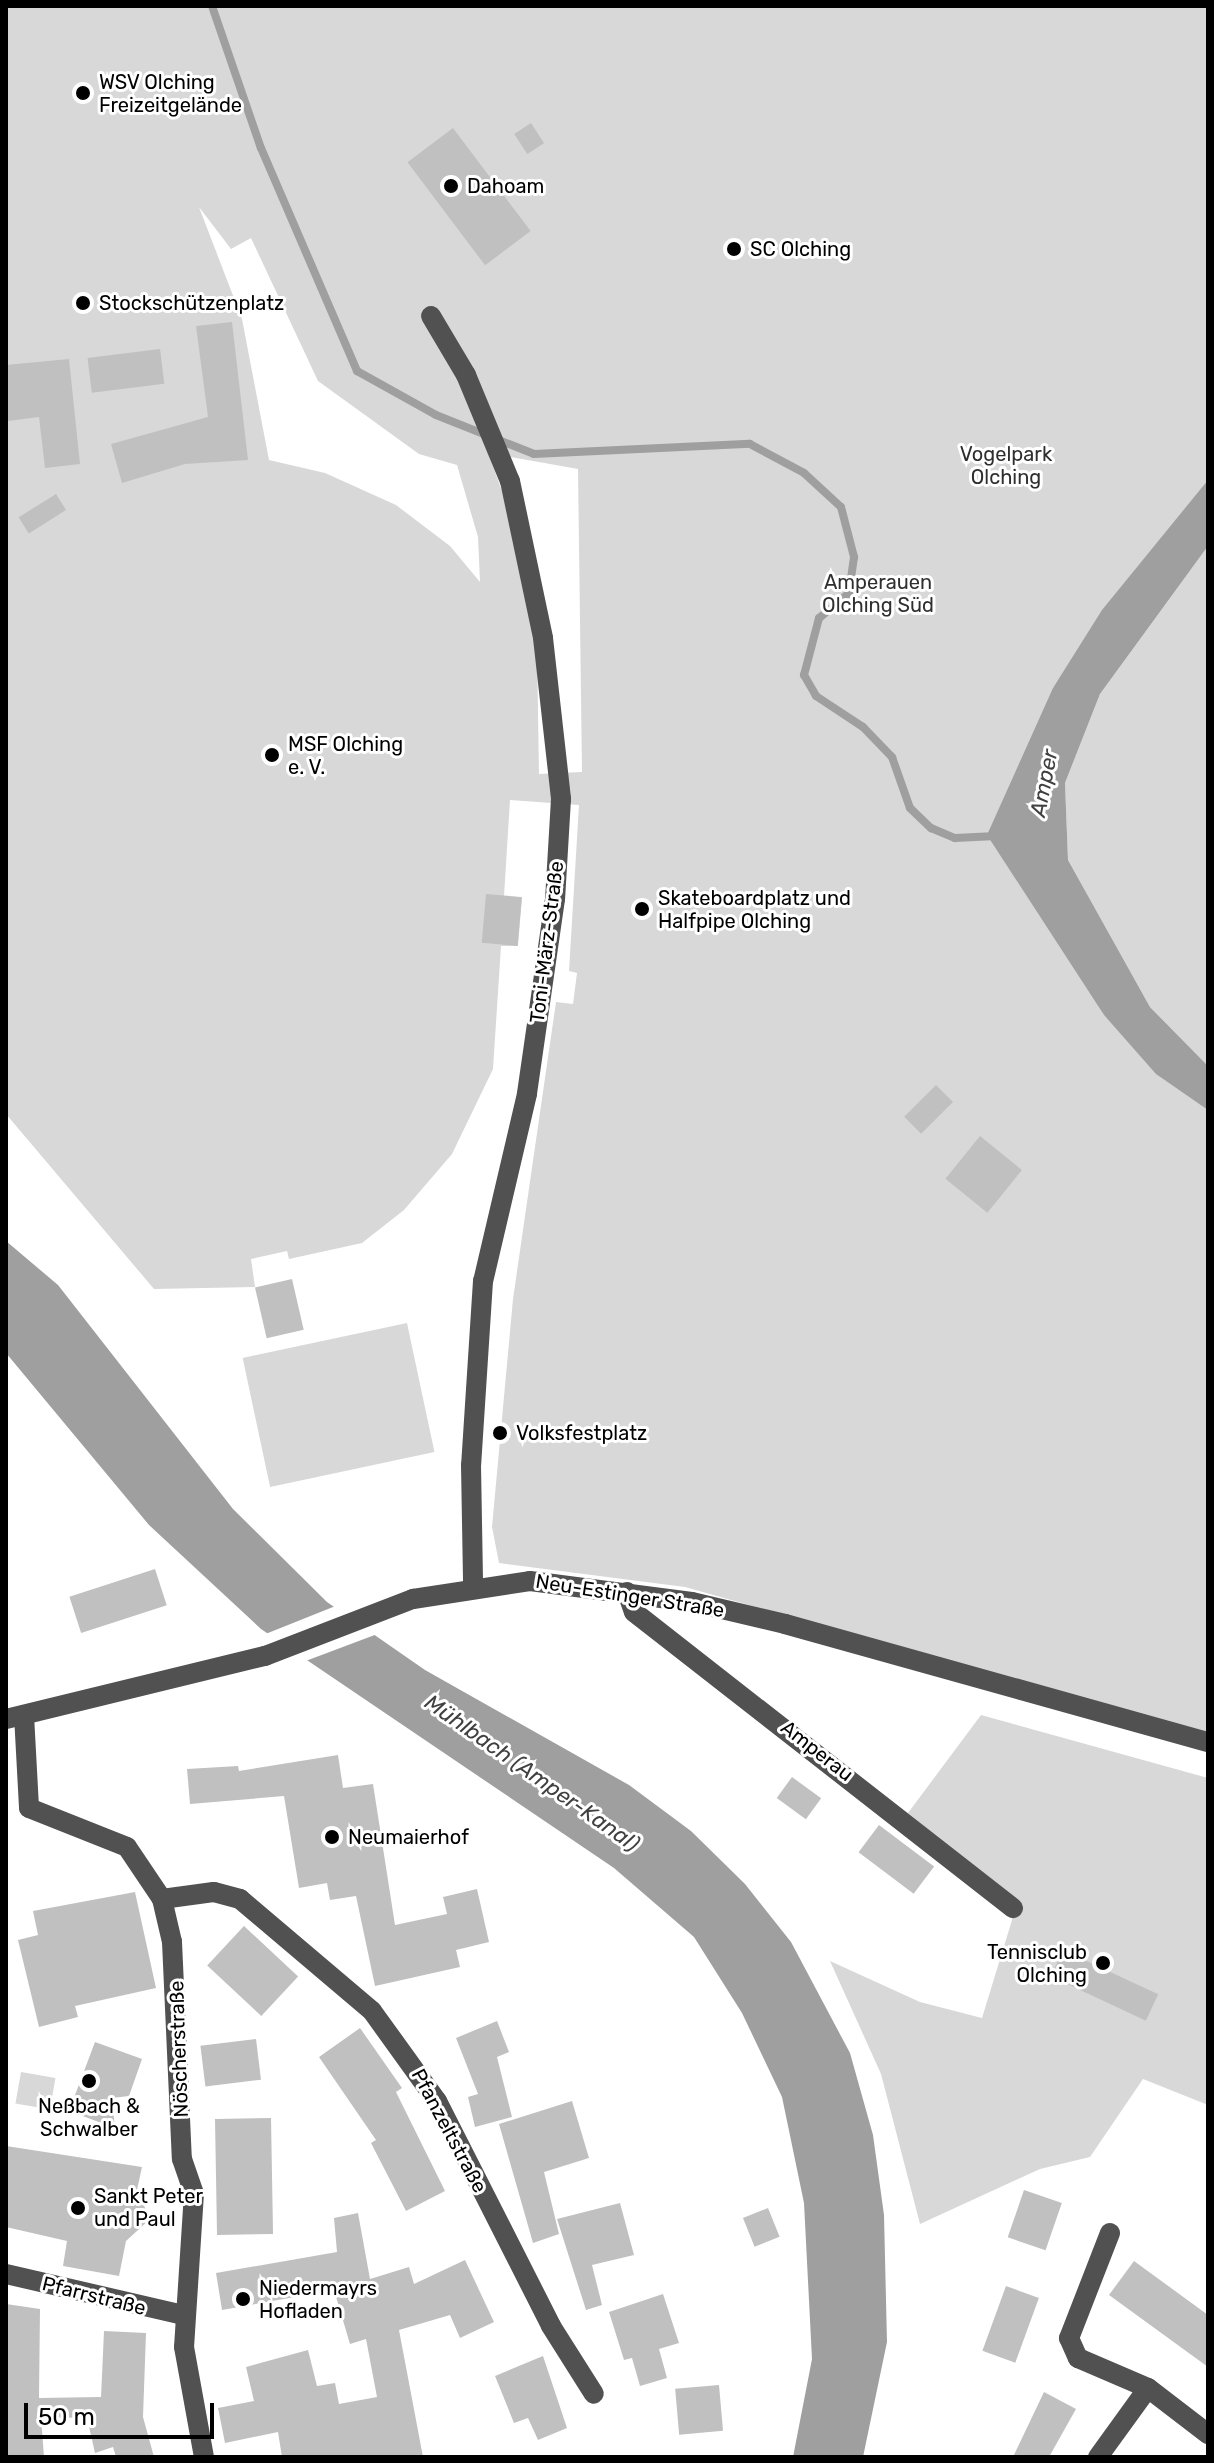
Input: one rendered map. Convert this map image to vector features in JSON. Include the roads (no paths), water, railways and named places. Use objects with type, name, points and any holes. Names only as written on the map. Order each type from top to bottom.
[{"type":"street","name":"Toni-März-Straße","points":[[431,316],[466,375],[510,481],[543,638],[561,799],[555,899],[527,1094],[483,1281],[471,1465],[473,1585]]},
{"type":"street","name":"Neu-Estinger Straße","points":[[15,1717],[270,1654],[384,1609],[473,1585],[530,1581],[627,1592],[785,1624],[1208,1742]]},
{"type":"street","name":"Amperau","points":[[627,1592],[634,1612],[1013,1908]]},
{"type":"street","name":"Nöscherstraße","points":[[15,1717],[29,1808],[114,1837],[134,1855],[162,1899],[178,1981],[182,2159],[194,2193],[183,2315],[204,2457]]},
{"type":"street","name":"Pfanzeltstraße","points":[[162,1899],[214,1892],[240,1899],[372,2011],[437,2101],[551,2326],[594,2394]]},
{"type":"street","points":[[1110,2233],[1069,2338],[1078,2358],[1148,2388],[1208,2434]]},
{"type":"street","name":"Pfarrstraße","points":[[6,2274],[183,2315]]},
{"type":"street","points":[[1098,2457],[1148,2388]]},
{"type":"water","name":"Amper","points":[[1208,480],[1208,546],[1100,694],[1065,783],[1068,860],[1150,1007],[1208,1066],[1208,1110],[1156,1074],[1104,1015],[987,835],[1053,688],[1102,610]]},
{"type":"water","name":"Mühlbach (Amper-Kanal)","points":[[6,1241],[58,1285],[233,1509],[327,1602],[425,1670],[629,1785],[691,1831],[745,1884],[791,1942],[850,2053],[873,2135],[884,2215],[887,2342],[863,2457],[793,2457],[812,2359],[804,2203],[782,2097],[742,2013],[694,1937],[614,1868],[261,1629],[149,1525],[6,1353]]},
{"type":"waterway","points":[[212,6],[261,148],[357,371],[436,415],[534,454],[750,444],[804,473],[841,507],[854,557],[849,593],[819,618],[804,675],[816,696],[863,727],[892,757],[910,808],[931,828],[955,838],[996,836]]},
{"type":"place","name":"WSV Olching Freizeitgelände","points":[[83,93]]},
{"type":"place","name":"Dahoam","points":[[451,186]]},
{"type":"place","name":"SC Olching","points":[[734,249]]},
{"type":"place","name":"Stockschützenplatz","points":[[83,303]]},
{"type":"place","name":"MSF Olching e. V.","points":[[272,755]]},
{"type":"place","name":"Skateboardplatz und Halfpipe Olching","points":[[642,909]]},
{"type":"place","name":"Volksfestplatz","points":[[500,1433]]},
{"type":"place","name":"Neumaierhof","points":[[332,1837]]},
{"type":"place","name":"Tennisclub Olching","points":[[1103,1963]]},
{"type":"place","name":"Neßbach & Schwalber","points":[[89,2081]]},
{"type":"place","name":"Sankt Peter und Paul","points":[[78,2208]]},
{"type":"place","name":"Niedermayrs Hofladen","points":[[243,2299]]},
{"type":"park label","name":"Vogelpark Olching","points":[[1006,466]]},
{"type":"park label","name":"Amperauen Olching Süd","points":[[878,594]]}]
